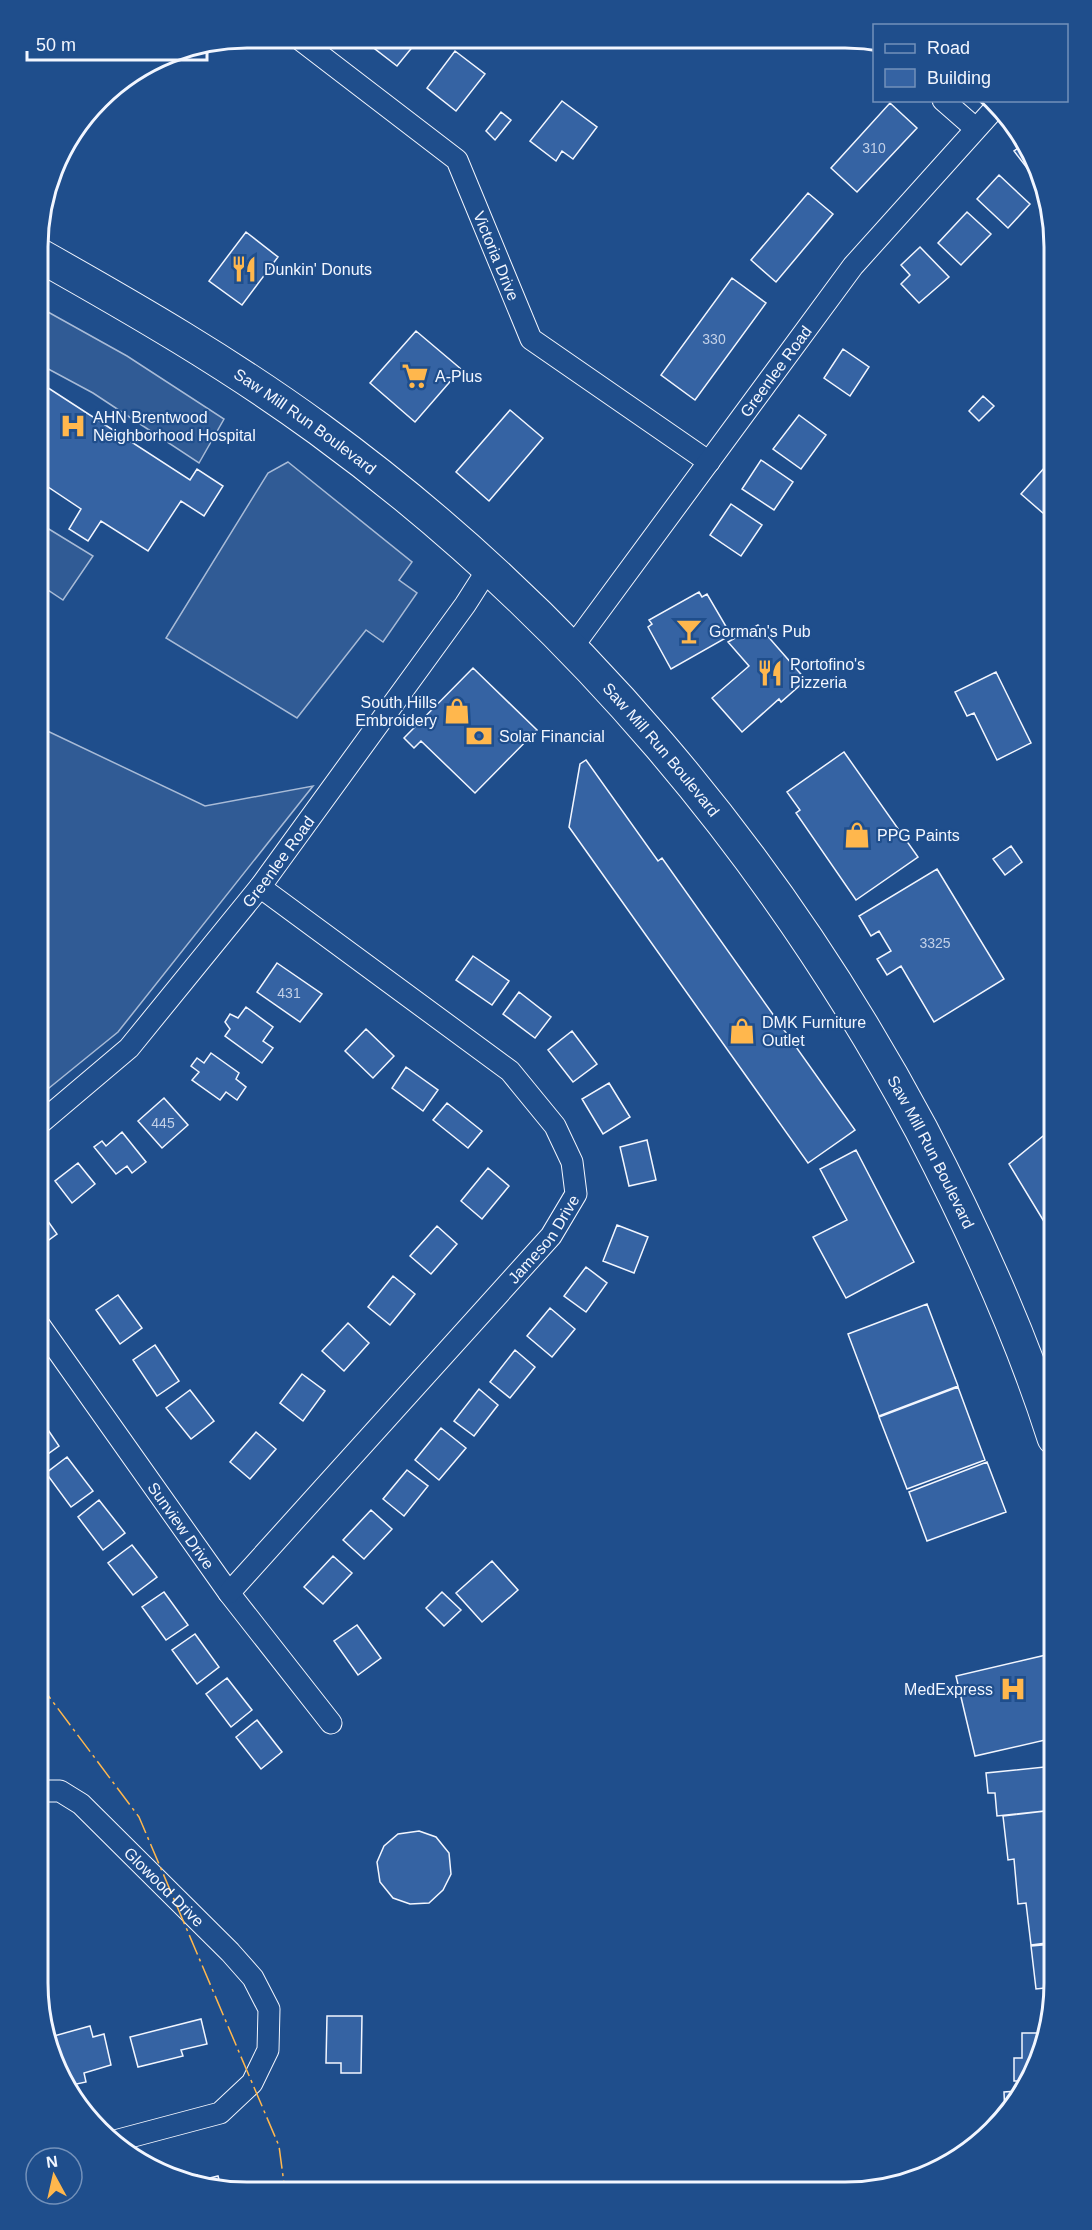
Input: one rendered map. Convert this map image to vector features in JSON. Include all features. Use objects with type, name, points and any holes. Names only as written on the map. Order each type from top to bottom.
[{"type":"highway","name":"Saw Mill Run Boulevard","points":[[48,260],[170,330],[310,423],[409,500],[535,610],[643,725],[739,840],[819,954],[888,1068],[964,1212],[1034,1374],[1044,1406]]},
{"type":"street","name":"Victoria Drive","points":[[325,48],[458,160],[531,339],[709,462]]},
{"type":"street","points":[[945,102],[975,128]]},
{"type":"street","name":"Greenlee Road","points":[[571,649],[853,266],[991,112]]},
{"type":"street","name":"Greenlee Road","points":[[48,1117],[129,1048],[260,887],[458,615],[488,569]]},
{"type":"street","name":"Jameson Drive","points":[[229,1593],[551,1236],[576,1194],[572,1162],[555,1126],[510,1071],[260,887]]},
{"type":"street","name":"Sunview Drive","points":[[48,1337],[229,1593],[331,1723]]},
{"type":"street","name":"Glowood Drive","points":[[48,1791],[60,1791],[81,1804],[253,1978],[269,2009],[268,2050],[252,2083],[220,2113],[123,2139]]},
{"type":"shaded area","points":[[48,312],[127,356],[224,419],[199,463],[93,393],[48,369]]},
{"type":"shaded area","points":[[288,462],[412,562],[399,580],[417,593],[383,642],[366,630],[297,718],[166,638],[268,473]]},
{"type":"shaded area","points":[[48,528],[93,556],[63,600],[48,590]]},
{"type":"shaded area","points":[[48,731],[205,806],[313,786],[118,1032],[48,1089]]},
{"type":"building","points":[[374,48],[412,48],[397,66]]},
{"type":"building","points":[[455,51],[485,74],[456,111],[427,88]]},
{"type":"building","points":[[562,101],[597,127],[573,159],[562,151],[556,161],[530,141]]},
{"type":"building","points":[[890,103],[917,128],[857,192],[831,168]]},
{"type":"building","points":[[501,112],[511,120],[495,140],[486,131]]},
{"type":"building","points":[[1017,149],[1027,167],[1014,151]]},
{"type":"building","points":[[999,175],[1030,204],[1008,228],[977,199]]},
{"type":"building","points":[[808,193],[833,214],[776,282],[751,260]]},
{"type":"building","points":[[967,212],[991,234],[961,265],[938,243]]},
{"type":"building","name":"Dunkin' Donuts","points":[[246,232],[278,257],[242,305],[209,281]]},
{"type":"building","points":[[920,247],[949,277],[919,303],[901,284],[910,275],[901,265]]},
{"type":"building","points":[[732,278],[766,303],[695,400],[661,375]]},
{"type":"building","name":"A-Plus","points":[[416,331],[461,369],[415,422],[370,383]]},
{"type":"building","points":[[843,349],[869,367],[850,396],[824,378]]},
{"type":"building","name":"AHN Brentwood Neighborhood Hospital","points":[[48,388],[190,480],[197,469],[223,486],[204,516],[181,501],[148,551],[101,521],[88,541],[69,529],[81,509],[48,487]]},
{"type":"building","points":[[983,396],[994,406],[979,421],[969,411]]},
{"type":"building","points":[[510,410],[543,438],[489,501],[456,472]]},
{"type":"building","points":[[799,415],[826,435],[801,469],[773,449]]},
{"type":"building","points":[[761,460],[793,482],[774,510],[742,489]]},
{"type":"building","points":[[1044,468],[1044,514],[1021,494]]},
{"type":"building","points":[[731,504],[762,525],[741,556],[710,535]]},
{"type":"building","name":"Gorman's Pub","points":[[699,592],[702,597],[707,594],[731,635],[671,669],[648,627],[652,624],[649,620]]},
{"type":"building","name":"Portofino's Pizzeria","points":[[758,625],[806,680],[781,702],[779,699],[742,732],[712,698],[749,666],[728,642]]},
{"type":"building","points":[[473,668],[537,730],[475,793],[421,741],[414,748],[404,738]]},
{"type":"building","points":[[996,672],[1031,743],[997,760],[974,713],[967,716],[955,692]]},
{"type":"building","name":"PPG Paints","points":[[844,752],[918,857],[856,900],[796,813],[800,810],[787,792]]},
{"type":"building","points":[[586,760],[658,861],[662,858],[855,1130],[808,1163],[569,827],[580,764]]},
{"type":"building","points":[[1011,846],[1022,862],[1005,875],[993,859]]},
{"type":"building","points":[[937,869],[1004,979],[934,1022],[901,966],[887,975],[877,959],[891,951],[879,931],[871,936],[859,916]]},
{"type":"building","points":[[473,956],[509,981],[492,1005],[456,980]]},
{"type":"building","points":[[277,963],[322,994],[300,1022],[257,992]]},
{"type":"building","points":[[519,992],[551,1017],[535,1038],[503,1014]]},
{"type":"building","points":[[246,1007],[273,1027],[263,1041],[273,1048],[262,1063],[225,1036],[230,1029],[225,1022],[230,1014],[238,1018]]},
{"type":"building","points":[[366,1029],[394,1056],[373,1078],[345,1051]]},
{"type":"building","points":[[572,1031],[597,1064],[573,1082],[548,1050]]},
{"type":"building","points":[[211,1053],[239,1073],[236,1079],[246,1087],[237,1100],[226,1092],[220,1100],[192,1080],[199,1072],[191,1066],[197,1058],[204,1063]]},
{"type":"building","points":[[406,1067],[438,1090],[423,1111],[392,1088]]},
{"type":"building","points":[[609,1083],[630,1117],[603,1134],[582,1099]]},
{"type":"building","points":[[164,1098],[188,1125],[162,1148],[138,1121]]},
{"type":"building","points":[[447,1103],[482,1131],[468,1148],[433,1120]]},
{"type":"building","points":[[122,1132],[146,1162],[132,1173],[127,1166],[116,1174],[94,1147],[102,1141],[106,1146]]},
{"type":"building","points":[[1044,1135],[1044,1222],[1009,1164]]},
{"type":"building","points":[[647,1140],[656,1180],[629,1186],[620,1147]]},
{"type":"building","points":[[856,1150],[914,1262],[846,1298],[813,1237],[847,1220],[820,1169]]},
{"type":"building","points":[[78,1163],[95,1184],[72,1203],[55,1181]]},
{"type":"building","points":[[488,1168],[509,1186],[482,1219],[461,1201]]},
{"type":"building","points":[[48,1221],[57,1234],[48,1241]]},
{"type":"building","points":[[617,1225],[648,1237],[634,1273],[603,1261]]},
{"type":"building","points":[[437,1226],[457,1244],[431,1274],[410,1256]]},
{"type":"building","points":[[586,1267],[607,1283],[586,1312],[564,1296]]},
{"type":"building","points":[[393,1276],[415,1294],[390,1325],[368,1307]]},
{"type":"building","points":[[118,1295],[142,1328],[120,1344],[96,1310]]},
{"type":"building","points":[[927,1304],[958,1386],[879,1416],[848,1334]]},
{"type":"building","points":[[550,1308],[575,1329],[552,1357],[527,1336]]},
{"type":"building","points":[[348,1323],[369,1343],[344,1371],[322,1351]]},
{"type":"building","points":[[155,1345],[179,1381],[157,1396],[133,1360]]},
{"type":"building","points":[[515,1350],[535,1367],[510,1398],[490,1382]]},
{"type":"building","points":[[302,1374],[325,1391],[303,1421],[280,1403]]},
{"type":"building","points":[[958,1387],[985,1460],[907,1489],[879,1417]]},
{"type":"building","points":[[479,1389],[498,1405],[474,1436],[454,1421]]},
{"type":"building","points":[[190,1390],[214,1421],[191,1439],[166,1408]]},
{"type":"building","points":[[441,1428],[466,1448],[439,1480],[415,1460]]},
{"type":"building","points":[[48,1430],[59,1446],[48,1454]]},
{"type":"building","points":[[256,1432],[276,1449],[250,1479],[230,1462]]},
{"type":"building","points":[[67,1457],[93,1491],[71,1507],[48,1476],[48,1471]]},
{"type":"building","points":[[987,1462],[1006,1512],[927,1541],[909,1492]]},
{"type":"building","points":[[407,1470],[428,1486],[404,1516],[383,1499]]},
{"type":"building","points":[[99,1500],[125,1533],[103,1550],[78,1517]]},
{"type":"building","points":[[371,1510],[392,1529],[364,1559],[343,1540]]},
{"type":"building","points":[[132,1545],[157,1577],[133,1595],[108,1563]]},
{"type":"building","points":[[333,1556],[352,1573],[323,1604],[304,1587]]},
{"type":"building","points":[[492,1561],[518,1590],[482,1622],[456,1593]]},
{"type":"building","points":[[164,1592],[188,1625],[166,1640],[142,1607]]},
{"type":"building","points":[[442,1592],[461,1610],[444,1626],[426,1608]]},
{"type":"building","points":[[357,1625],[381,1658],[358,1675],[334,1641]]},
{"type":"building","points":[[195,1634],[219,1667],[197,1684],[172,1650]]},
{"type":"building","points":[[1044,1655],[1044,1740],[975,1756],[956,1676]]},
{"type":"building","points":[[227,1678],[252,1710],[231,1727],[206,1694]]},
{"type":"building","points":[[257,1720],[282,1752],[261,1769],[236,1737]]},
{"type":"building","points":[[1044,1767],[1044,1811],[997,1816],[995,1793],[988,1793],[986,1773]]},
{"type":"building","points":[[1044,1811],[1044,1943],[1031,1945],[1026,1903],[1018,1904],[1014,1859],[1008,1860],[1003,1816]]},
{"type":"building","points":[[419,1831],[436,1837],[449,1853],[451,1874],[443,1890],[429,1903],[410,1904],[393,1898],[380,1882],[377,1862],[384,1846],[398,1834]]},
{"type":"building","points":[[1044,1945],[1044,1988],[1036,1989],[1031,1946]]},
{"type":"building","points":[[327,2016],[362,2016],[361,2073],[341,2073],[341,2063],[326,2063]]},
{"type":"building","points":[[201,2019],[207,2044],[181,2050],[183,2056],[138,2067],[130,2037]]},
{"type":"building","points":[[90,2026],[93,2037],[104,2034],[111,2065],[84,2073],[86,2082],[77,2084],[69,2071],[56,2036]]},
{"type":"building","points":[[1022,2033],[1037,2033],[1029,2059],[1018,2081],[1014,2081],[1014,2058],[1022,2058]]},
{"type":"building","points":[[1004,2092],[1011,2092],[1004,2102]]},
{"type":"power","points":[[48,1695],[139,1817],[279,2146],[284,2182]]},
{"type":"place","name":"Dunkin' Donuts","points":[[244,269]]},
{"type":"place","name":"A-Plus","points":[[415,376]]},
{"type":"place","name":"AHN Brentwood Neighborhood Hospital","points":[[73,426]]},
{"type":"place","name":"Gorman's Pub","points":[[689,631]]},
{"type":"place","name":"Portofino's Pizzeria","points":[[770,673]]},
{"type":"place","name":"South Hills Embroidery","points":[[457,711]]},
{"type":"place","name":"Solar Financial","points":[[479,736]]},
{"type":"place","name":"PPG Paints","points":[[857,835]]},
{"type":"place","name":"DMK Furniture Outlet","points":[[742,1031]]},
{"type":"place","name":"MedExpress","points":[[1013,1689]]}]
